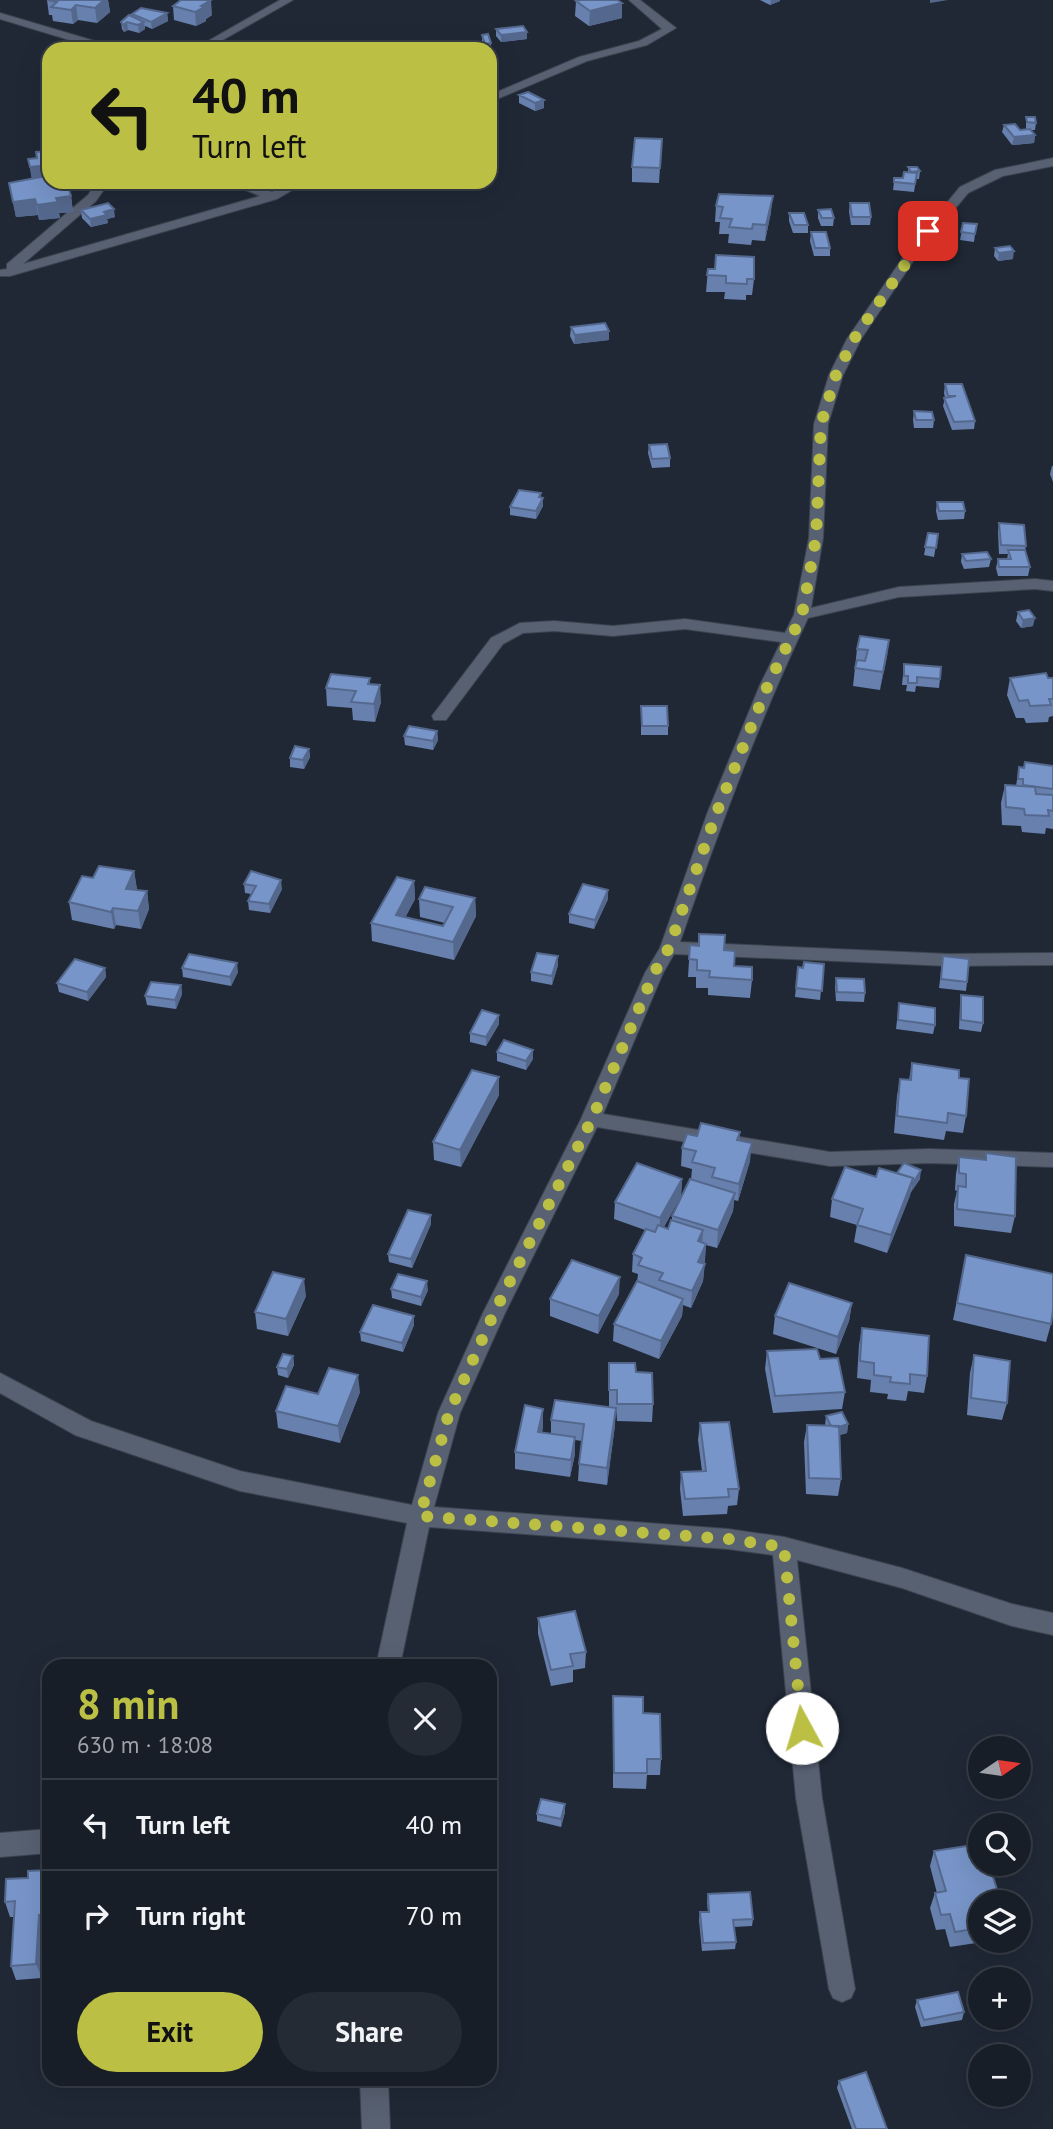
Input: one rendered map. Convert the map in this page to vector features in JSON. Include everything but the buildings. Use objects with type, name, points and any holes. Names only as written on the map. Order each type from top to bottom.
[{"type":"street","points":[[212,42],[288,0]]},
{"type":"street","points":[[497,96],[583,59],[643,43],[671,28],[662,25],[634,0]]},
{"type":"street","points":[[0,16],[87,42]]},
{"type":"street","points":[[389,1659],[420,1516],[449,1413],[494,1313],[592,1119],[654,973],[669,948],[716,814],[802,615],[816,538],[821,424],[836,375],[854,339],[915,249],[942,213],[964,190],[999,173],[1053,162]]},
{"type":"street","points":[[3,275],[92,198],[98,189]]},
{"type":"street","points":[[252,189],[273,196]]},
{"type":"street","points":[[3,275],[273,196],[286,189]]},
{"type":"street","points":[[802,615],[899,592],[1035,584],[1053,586]]},
{"type":"street","points":[[440,716],[497,641],[520,628],[554,626],[613,631],[685,624],[716,626],[790,639]]},
{"type":"street","points":[[669,948],[950,960],[1053,959]]},
{"type":"street","points":[[592,1119],[830,1159],[955,1156],[1053,1160]]},
{"type":"street","points":[[0,1382],[83,1427],[240,1481],[420,1516],[728,1539],[784,1547],[902,1578],[1012,1615],[1053,1624]]},
{"type":"street","points":[[784,1547],[810,1798],[842,1989]]},
{"type":"street","points":[[0,1845],[42,1842]]},
{"type":"street","points":[[374,2086],[376,2129]]},
{"type":"route","points":[[802,1728],[784,1547],[728,1539],[420,1516],[449,1413],[494,1313],[592,1119],[654,973],[669,948],[716,814],[768,685],[802,615],[816,538],[821,424],[836,375],[854,339],[928,231]]}]
